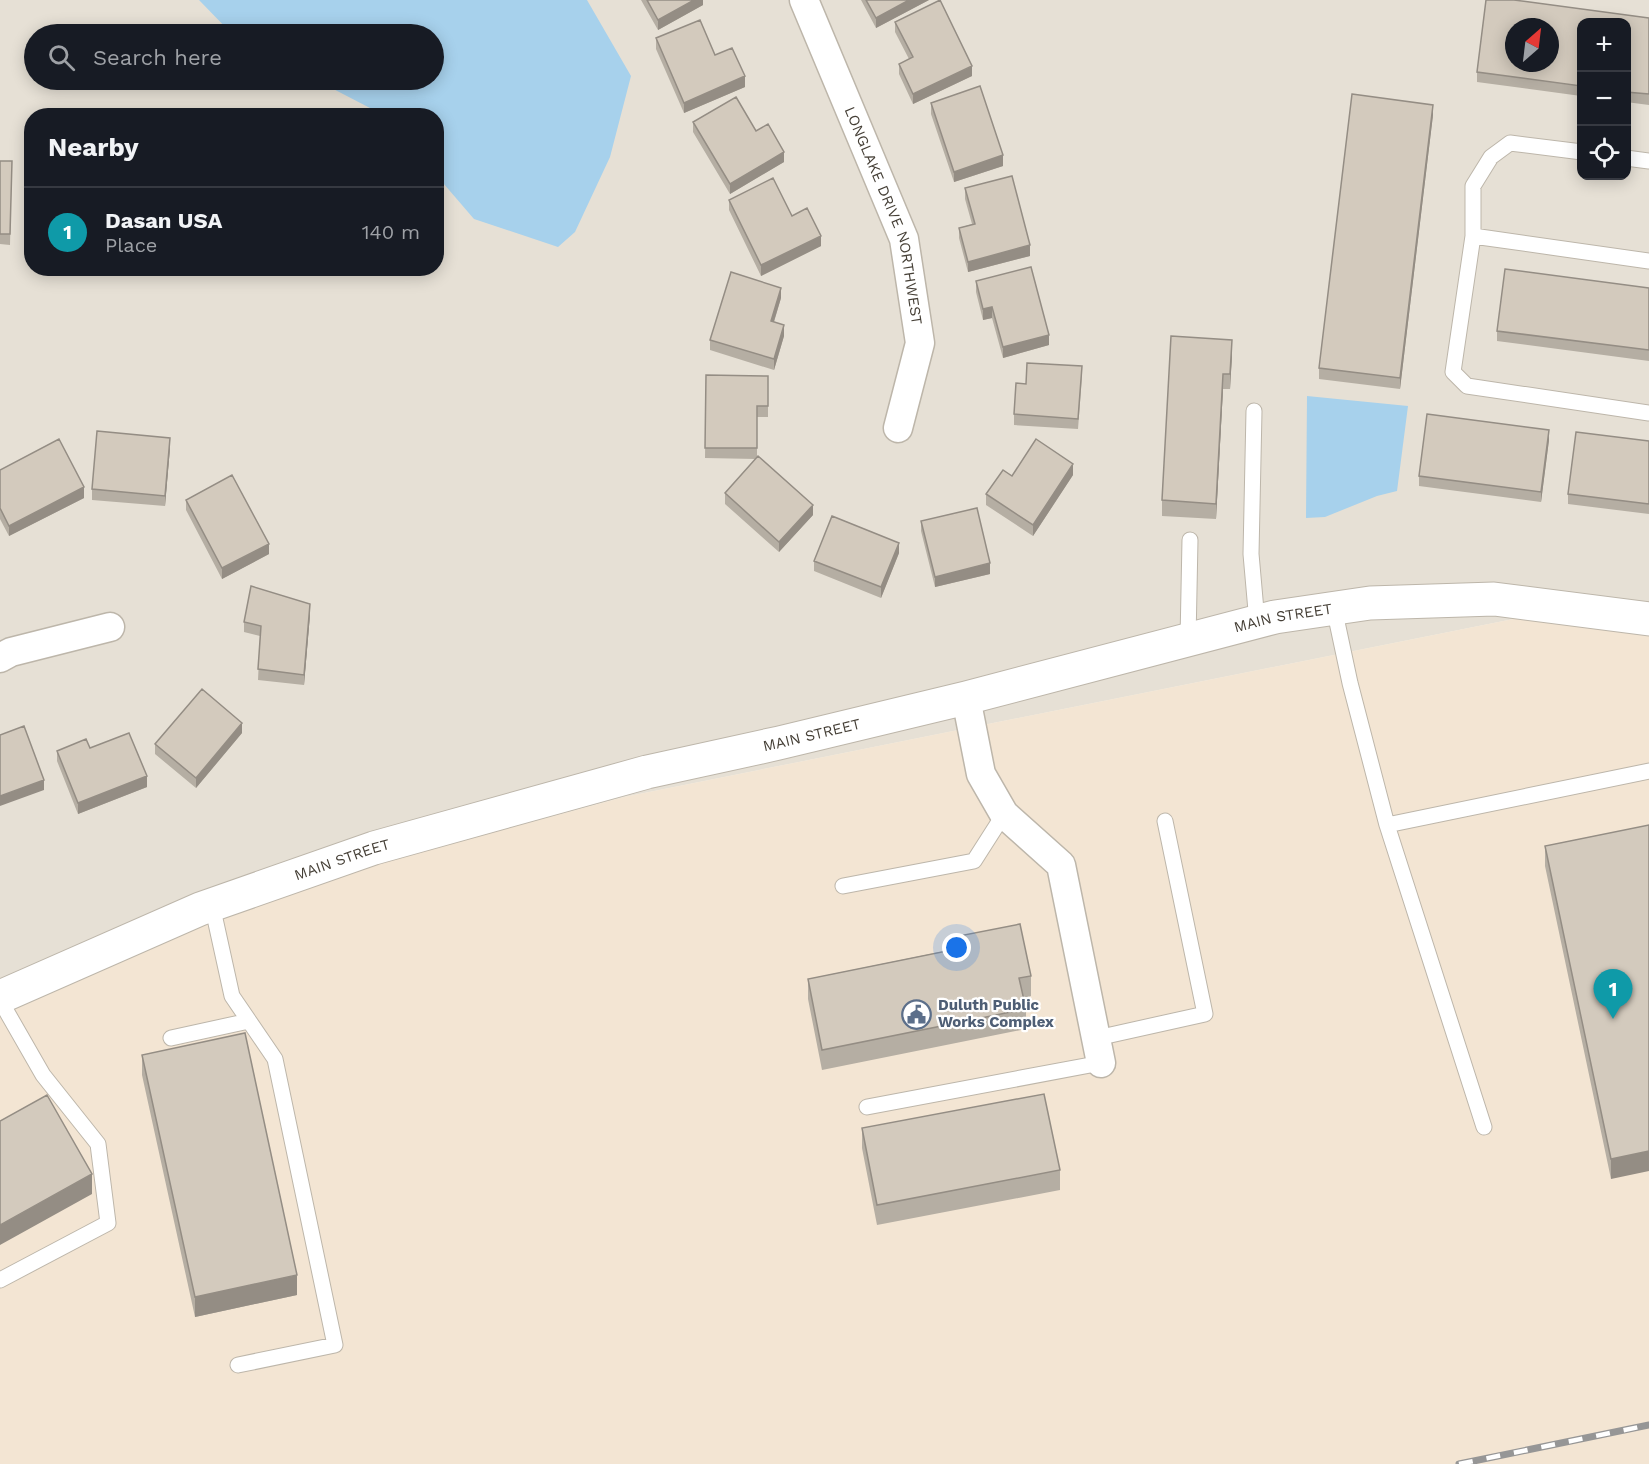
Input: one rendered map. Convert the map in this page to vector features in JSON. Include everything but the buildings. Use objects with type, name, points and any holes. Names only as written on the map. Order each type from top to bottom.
[{"type":"street","name":"LONGLAKE DRIVE NORTHWEST","points":[[806,4],[904,239],[920,343],[898,428]]},
{"type":"street","name":"MAIN STREET","points":[[0,998],[212,905],[374,848],[647,772],[966,698],[1275,617],[1370,603],[1494,599],[1649,620]]},
{"type":"street","points":[[0,658],[11,652],[110,627]]},
{"type":"street","points":[[966,698],[981,774],[1004,814],[1062,865],[1099,1051]]},
{"type":"lane","points":[[1577,151],[1510,143],[1491,157],[1473,186],[1473,236],[1453,372],[1467,386],[1649,413]]},
{"type":"lane","points":[[1631,159],[1649,161]]},
{"type":"lane","points":[[1473,236],[1649,261]]},
{"type":"lane","points":[[1254,411],[1251,554],[1257,622]]},
{"type":"lane","points":[[1188,640],[1190,540]]},
{"type":"lane","points":[[1334,608],[1350,683],[1387,825],[1484,1127]]},
{"type":"lane","points":[[1387,825],[1649,771]]},
{"type":"lane","points":[[843,886],[974,861],[1004,814]]},
{"type":"lane","points":[[867,1107],[1099,1051],[1205,1014],[1165,821]]},
{"type":"lane","points":[[212,905],[232,996],[274,1059],[335,1345],[238,1365]]},
{"type":"lane","points":[[0,998],[43,1076],[98,1144],[108,1223],[0,1280]]},
{"type":"lane","points":[[171,1038],[249,1020]]},
{"type":"shaded area","points":[[0,0],[1649,0],[1649,611],[1593,603],[624,797],[202,911],[0,1015]]},
{"type":"shaded area","points":[[1593,603],[1649,611],[1649,1464],[0,1464],[0,1015],[202,911],[624,797]]},
{"type":"water","points":[[199,0],[587,0],[631,76],[610,157],[575,232],[558,247],[474,219],[444,184],[444,108],[370,108],[335,90],[444,90],[444,24],[222,24]]},
{"type":"water","points":[[1307,396],[1408,406],[1397,491],[1377,496],[1325,517],[1306,518]]},
{"type":"railway","points":[[1459,1464],[1649,1425]]},
{"type":"place","name":"Duluth Public Works Complex","points":[[917,1014]]},
{"type":"place","name":"Dasan USA","points":[[1613,1019]]}]
